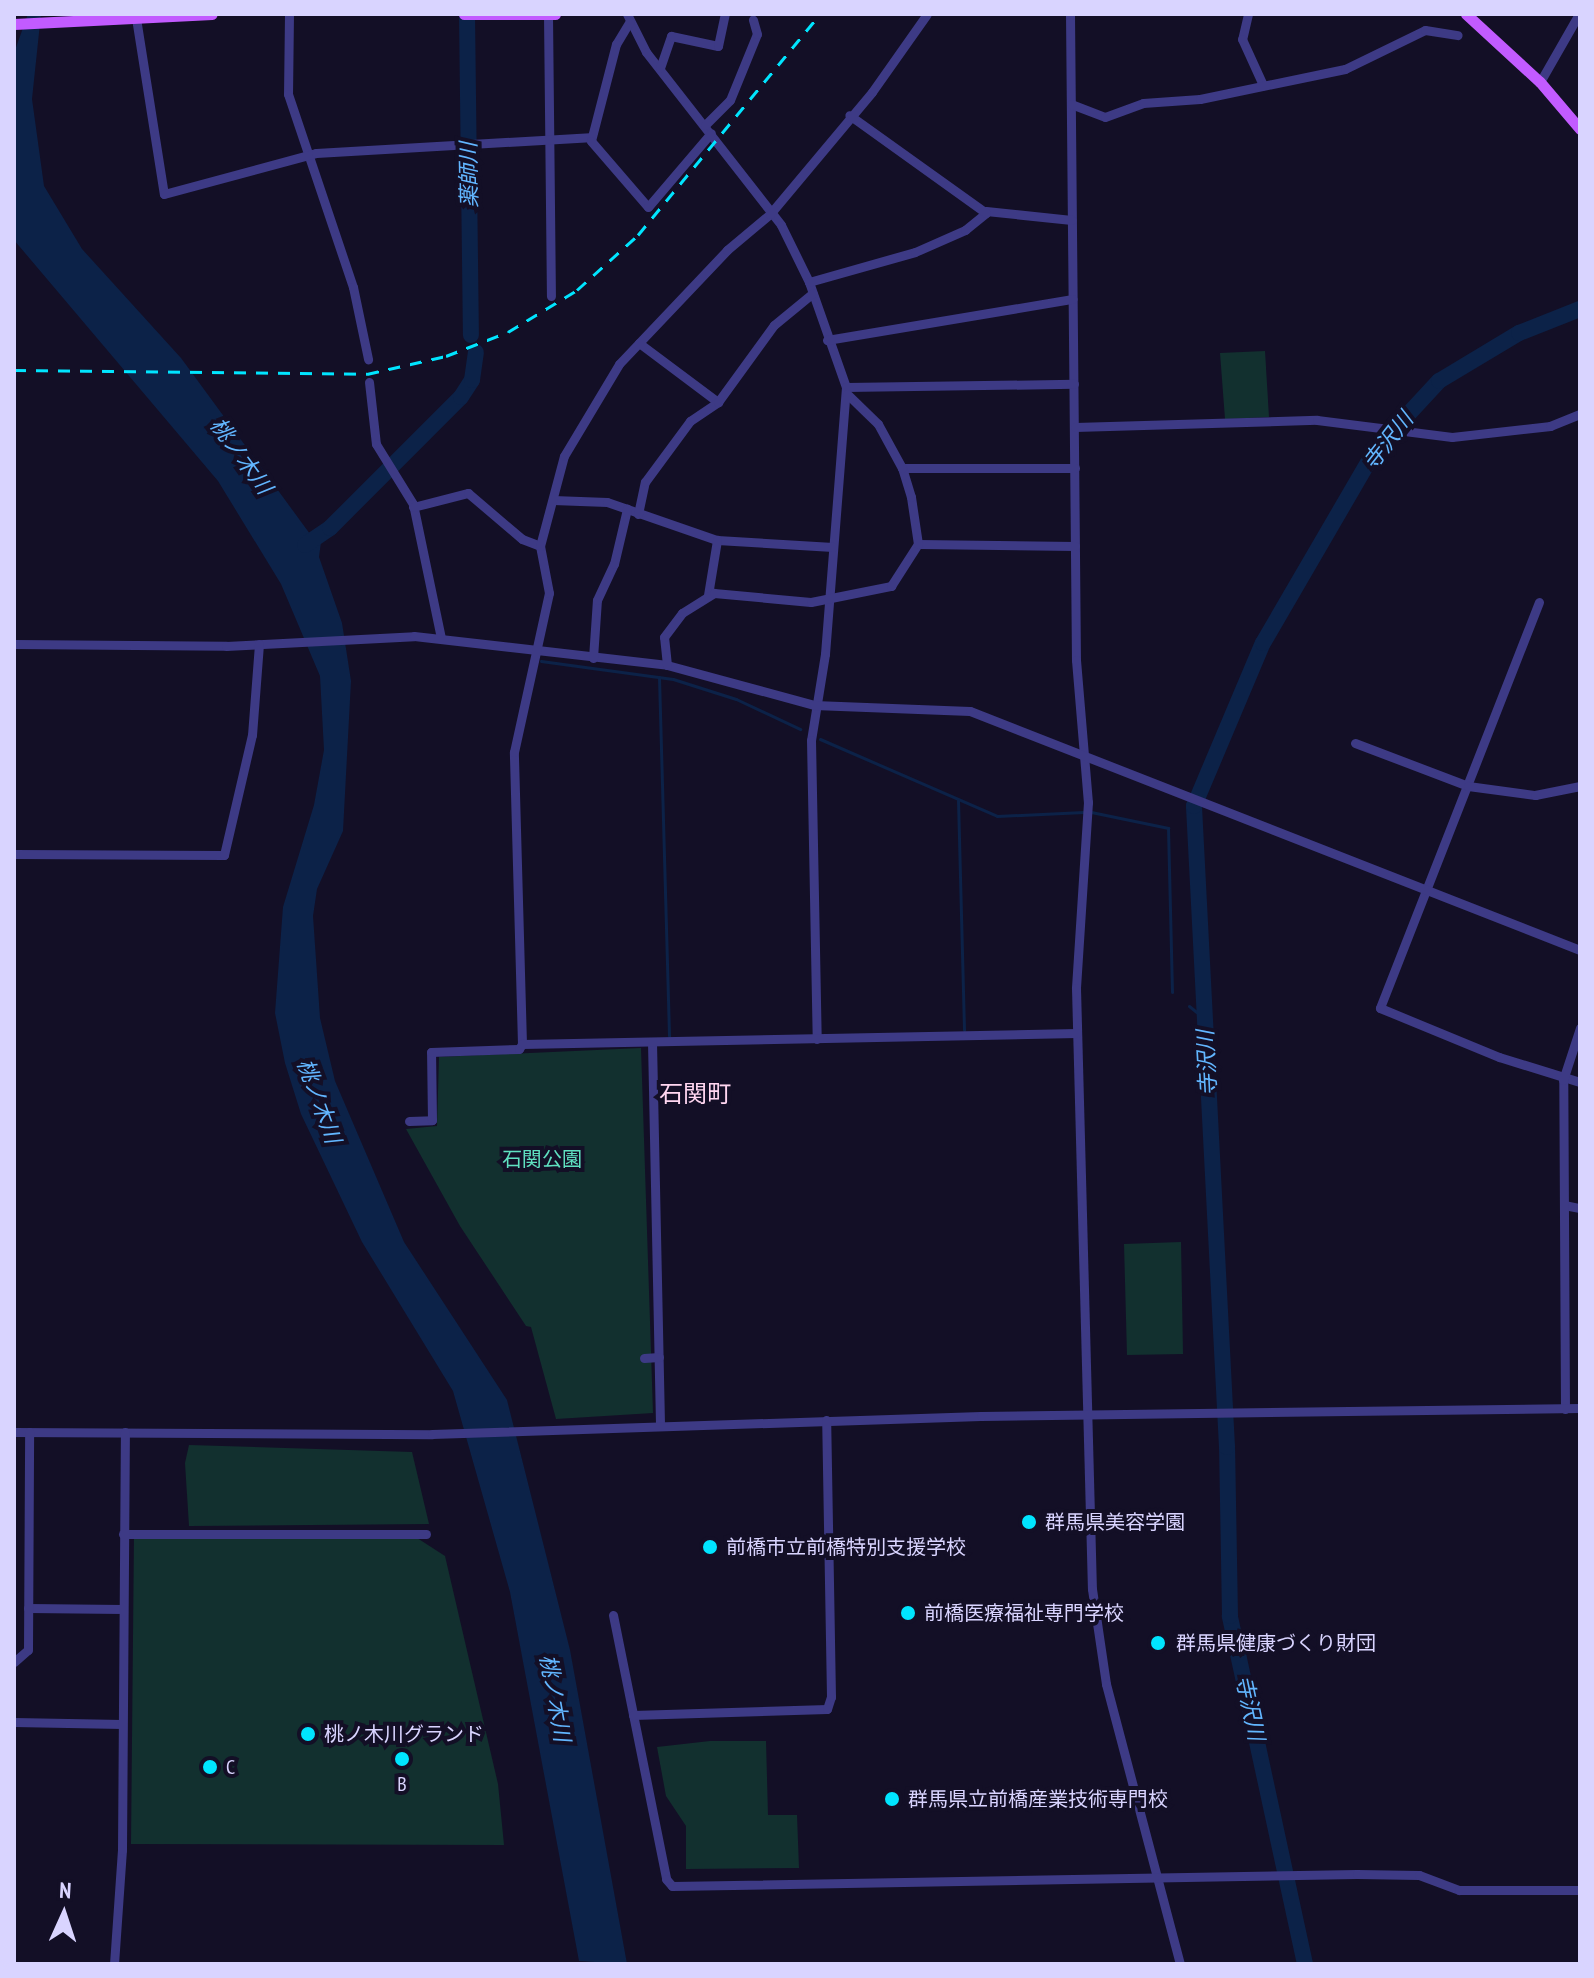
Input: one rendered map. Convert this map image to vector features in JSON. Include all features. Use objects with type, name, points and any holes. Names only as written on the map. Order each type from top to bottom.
[{"type":"main road","points":[[14,24],[97,17],[212,14]]},
{"type":"main road","points":[[464,14],[555,14]]},
{"type":"main road","points":[[1466,14],[1540,82],[1580,129]]},
{"type":"street","points":[[289,14],[288,94],[353,287],[368,359]]},
{"type":"street","points":[[660,68],[671,36],[718,46],[725,14]]},
{"type":"street","points":[[409,1121],[432,1120],[431,1052],[519,1049],[522,1044],[514,752],[549,593],[540,546],[564,456],[619,364],[770,214],[927,14]]},
{"type":"street","points":[[1070,14],[1075,546],[1087,754],[1077,1033],[1083,1415],[1098,1637],[1180,1964]]},
{"type":"street","points":[[1248,14],[1242,39],[1263,85]]},
{"type":"street","points":[[1540,82],[1579,14]]},
{"type":"street","points":[[548,15],[551,296]]},
{"type":"street","points":[[136,18],[164,194],[308,154],[590,137]]},
{"type":"street","points":[[628,18],[660,68],[781,225],[809,282],[846,390],[878,424],[902,468],[918,544],[891,586],[829,601],[708,595],[682,613],[664,637],[667,665]]},
{"type":"street","points":[[590,137],[616,44],[628,18]]},
{"type":"street","points":[[590,137],[648,207],[730,100],[757,34],[753,20]]},
{"type":"street","points":[[1071,104],[1092,116],[1105,117],[1143,103],[1200,99],[1345,69],[1425,30],[1458,35]]},
{"type":"street","points":[[849,115],[986,211],[1072,220]]},
{"type":"street","points":[[809,282],[915,252],[965,230],[986,211]]},
{"type":"street","points":[[638,514],[645,482],[690,421],[718,402],[774,325],[813,293]]},
{"type":"street","points":[[827,340],[1073,299]]},
{"type":"street","points":[[639,343],[718,402]]},
{"type":"street","points":[[369,382],[372,427],[385,460],[413,507],[441,638]]},
{"type":"street","points":[[846,390],[1074,384]]},
{"type":"street","points":[[817,1039],[814,705],[829,601],[846,390]]},
{"type":"street","points":[[1075,427],[1317,420],[1452,437],[1539,428],[1580,414]]},
{"type":"street","points":[[902,468],[1075,468]]},
{"type":"street","points":[[413,507],[468,493],[522,539],[540,546]]},
{"type":"street","points":[[553,500],[607,502],[717,540],[833,547]]},
{"type":"street","points":[[593,658],[597,600],[614,564],[627,509]]},
{"type":"street","points":[[708,595],[717,540]]},
{"type":"street","points":[[918,544],[1075,546]]},
{"type":"street","points":[[1539,602],[1380,1008],[1563,1080],[1580,1082]]},
{"type":"street","points":[[14,644],[264,644],[376,637],[441,638],[667,665],[814,705],[970,711],[1087,754],[1580,950]]},
{"type":"street","points":[[14,854],[224,855],[252,735],[264,644]]},
{"type":"street","points":[[1355,743],[1468,786],[1535,795],[1580,786]]},
{"type":"street","points":[[1565,1409],[1563,1080],[1580,1028]]},
{"type":"street","points":[[522,1044],[1077,1033]]},
{"type":"street","points":[[652,1042],[660,1425]]},
{"type":"street","points":[[1564,1205],[1580,1208]]},
{"type":"street","points":[[644,1358],[659,1357]]},
{"type":"street","points":[[14,1432],[442,1434],[826,1420],[1580,1408]]},
{"type":"street","points":[[633,1715],[827,1709],[831,1697],[826,1420]]},
{"type":"street","points":[[14,1662],[27,1653],[29,1432]]},
{"type":"street","points":[[114,1964],[122,1850],[125,1432]]},
{"type":"street","points":[[123,1534],[426,1534]]},
{"type":"street","points":[[28,1608],[123,1609]]},
{"type":"street","points":[[613,1615],[668,1885],[1419,1875],[1459,1890],[1580,1890]]},
{"type":"street","points":[[14,1722],[122,1724]]},
{"type":"green space","points":[[1265,351],[1269,417],[1225,419],[1220,353]]},
{"type":"green space","name":"石関公園","points":[[641,1048],[653,1413],[556,1419],[531,1327],[526,1326],[460,1226],[406,1129],[437,1126],[439,1057]]},
{"type":"green space","points":[[1181,1242],[1183,1354],[1127,1355],[1124,1244]]},
{"type":"green space","points":[[189,1445],[412,1452],[429,1524],[189,1526],[185,1463]]},
{"type":"green space","name":"桃ノ木川グランド","points":[[134,1536],[414,1536],[445,1556],[498,1784],[504,1845],[131,1844]]},
{"type":"green space","points":[[710,1741],[766,1741],[768,1815],[797,1815],[799,1868],[686,1869],[686,1826],[666,1796],[657,1747]]},
{"type":"water","name":"桃ノ木川","points":[[28,14],[41,14],[32,99],[44,186],[82,249],[181,358],[310,534],[322,534],[319,557],[342,623],[351,681],[343,831],[317,889],[313,916],[320,1018],[335,1081],[404,1242],[507,1400],[570,1650],[627,1964],[579,1961],[510,1592],[453,1391],[362,1242],[301,1114],[285,1063],[275,1013],[283,907],[314,805],[324,750],[320,676],[281,584],[218,481],[14,240],[14,53]]},
{"type":"waterway","name":"薬師川","points":[[467,14],[471,335]]},
{"type":"waterway","name":"寺沢川","points":[[1305,1964],[1230,1616],[1227,1447],[1194,806],[1263,643],[1376,449],[1439,381],[1519,333],[1580,309]]},
{"type":"waterway","name":"薬師川","points":[[305,545],[330,528],[461,397],[472,380],[476,352]]},
{"type":"waterway","points":[[541,661],[673,679],[736,699],[800,729]]},
{"type":"waterway","points":[[659,677],[669,1036]]},
{"type":"waterway","points":[[820,739],[997,816],[1084,812]]},
{"type":"waterway","points":[[958,800],[964,1030]]},
{"type":"waterway","points":[[1091,812],[1168,828],[1172,992]]},
{"type":"waterway","points":[[1189,1006],[1205,1019]]},
{"type":"railway","points":[[14,370],[367,374],[446,356],[508,332],[577,290],[638,235],[820,14]]},
{"type":"place","name":"群馬県美容学園","points":[[1029,1522]]},
{"type":"place","name":"前橋市立前橋特別支援学校","points":[[710,1547]]},
{"type":"place","name":"前橋医療福祉専門学校","points":[[908,1613]]},
{"type":"place","name":"群馬県健康づくり財団","points":[[1158,1643]]},
{"type":"place","name":"桃ノ木川グランド","points":[[308,1734]]},
{"type":"place","name":"B","points":[[402,1759]]},
{"type":"place","name":"C","points":[[210,1767]]},
{"type":"place","name":"群馬県立前橋産業技術専門校","points":[[892,1799]]},
{"type":"district","name":"石関町","points":[[695,1094]]}]
